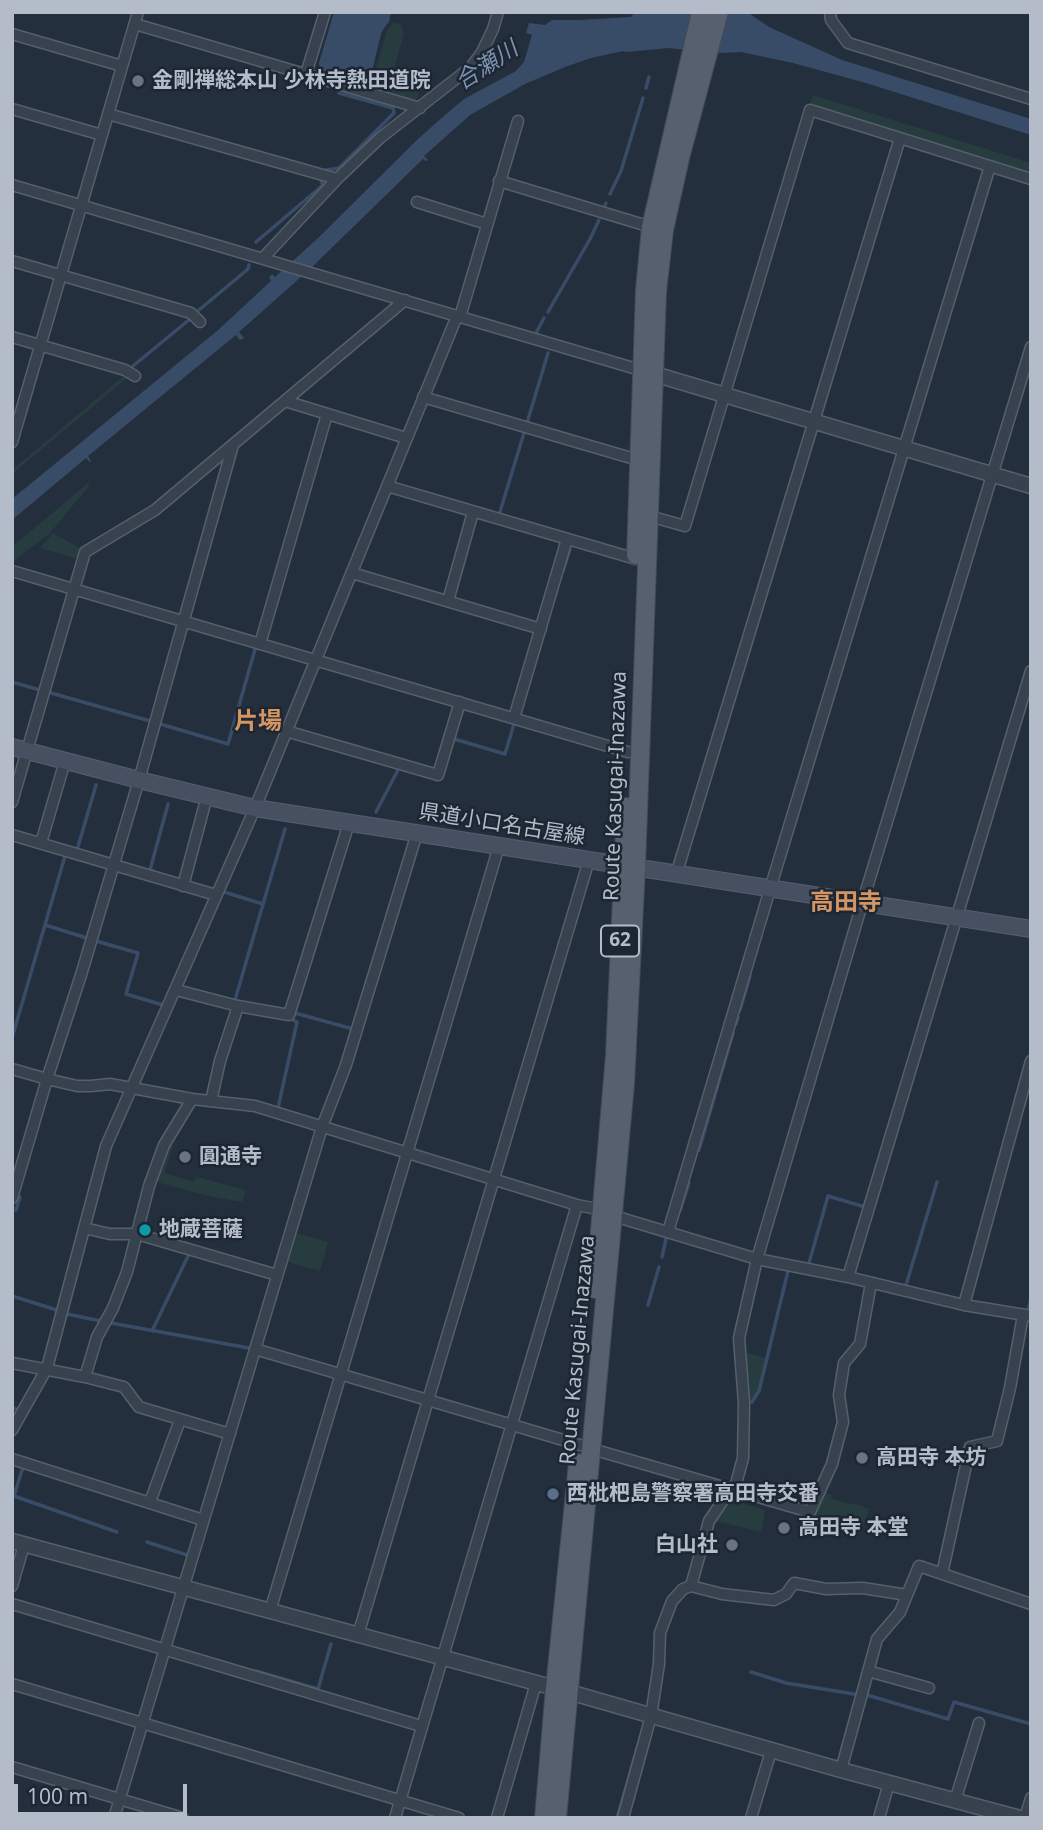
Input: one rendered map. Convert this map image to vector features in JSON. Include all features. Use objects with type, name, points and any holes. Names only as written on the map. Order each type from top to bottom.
[{"type":"main road","name":"Route Kasugai-Inazawa","points":[[630,866],[628,752],[638,460],[664,230],[696,67],[701,12]]},
{"type":"main road","name":"Route Kasugai-Inazawa","points":[[544,1818],[562,1690],[608,1212],[625,1084],[630,866],[649,516],[645,290],[651,227],[696,67],[719,12]]},
{"type":"main road","name":"県道小口名古屋線","points":[[20,749],[255,808],[1031,929]]},
{"type":"main road","name":"Route Kasugai-Inazawa","points":[[557,1818],[562,1690]]},
{"type":"street","points":[[306,74],[325,12]]},
{"type":"street","points":[[268,259],[337,179],[380,138],[471,67],[482,52],[498,12]]},
{"type":"street","points":[[830,12],[831,20],[848,43],[1031,99]]},
{"type":"street","points":[[12,442],[16,415],[40,345],[136,18],[420,108]]},
{"type":"street","points":[[12,34],[122,66]]},
{"type":"street","points":[[12,109],[102,135]]},
{"type":"street","points":[[649,516],[684,526],[810,110],[1031,178]]},
{"type":"street","points":[[108,114],[337,179]]},
{"type":"street","points":[[12,1430],[47,1368],[106,1146],[255,808],[458,316],[519,121]]},
{"type":"street","points":[[677,875],[900,138]]},
{"type":"street","points":[[668,1232],[990,166]]},
{"type":"street","points":[[499,181],[651,227]]},
{"type":"street","points":[[12,185],[1031,486]]},
{"type":"street","points":[[417,202],[487,224]]},
{"type":"street","points":[[12,261],[191,313],[200,322]]},
{"type":"street","points":[[12,802],[20,749],[85,552],[155,510],[404,300]]},
{"type":"street","points":[[12,337],[125,370],[135,376]]},
{"type":"street","points":[[691,1586],[709,1521],[732,1490],[743,1458],[744,1403],[739,1338],[757,1259],[993,475],[1027,375],[1031,348]]},
{"type":"street","points":[[423,397],[638,460]]},
{"type":"street","points":[[285,401],[406,438]]},
{"type":"street","points":[[260,644],[327,414]]},
{"type":"street","points":[[12,1198],[139,780],[233,445]]},
{"type":"street","points":[[387,486],[636,559]]},
{"type":"street","points":[[448,601],[473,512]]},
{"type":"street","points":[[514,718],[567,539]]},
{"type":"street","points":[[12,571],[628,752]]},
{"type":"street","points":[[352,573],[541,629]]},
{"type":"street","points":[[848,1278],[1031,671]]},
{"type":"street","points":[[286,731],[438,775],[460,702]]},
{"type":"street","points":[[41,844],[65,761]]},
{"type":"street","points":[[183,886],[206,796]]},
{"type":"street","points":[[176,990],[237,1006],[289,1015],[349,823]]},
{"type":"street","points":[[114,1818],[322,1127],[346,1065],[417,833]]},
{"type":"street","points":[[12,835],[216,895]]},
{"type":"street","points":[[270,1611],[499,846]]},
{"type":"street","points":[[358,1635],[589,860]]},
{"type":"street","points":[[211,1101],[220,1060],[237,1006]]},
{"type":"street","points":[[964,1305],[1031,1061]]},
{"type":"street","points":[[12,1069],[77,1086],[110,1084],[255,1107],[757,1259],[964,1305],[1027,1315],[997,1441],[970,1447],[942,1574]]},
{"type":"street","points":[[85,1377],[97,1337],[113,1308],[127,1272],[149,1186],[164,1145],[192,1099]]},
{"type":"street","points":[[395,1818],[577,1205]]},
{"type":"street","points":[[84,1228],[110,1234],[137,1234],[277,1275]]},
{"type":"street","points":[[255,1349],[810,1512],[832,1464],[844,1422],[839,1395],[844,1363],[860,1344],[871,1283]]},
{"type":"street","points":[[12,1363],[47,1368],[124,1387],[139,1407],[230,1434]]},
{"type":"street","points":[[150,1502],[180,1420]]},
{"type":"street","points":[[12,1459],[204,1520]]},
{"type":"street","points":[[12,1586],[18,1543],[562,1690],[955,1801],[980,1813],[1022,1818],[1031,1798]]},
{"type":"street","points":[[841,1770],[877,1639],[900,1612],[919,1566],[1031,1604]]},
{"type":"street","points":[[623,1818],[651,1716],[659,1664],[660,1633],[672,1601],[683,1589],[691,1586],[722,1594],[774,1600],[786,1594],[794,1583],[826,1588],[863,1588],[907,1595]]},
{"type":"street","points":[[12,1604],[421,1726]]},
{"type":"street","points":[[868,1671],[929,1688]]},
{"type":"street","points":[[497,1818],[536,1683]]},
{"type":"street","points":[[12,1684],[459,1818]]},
{"type":"street","points":[[955,1801],[979,1723]]},
{"type":"street","points":[[751,1818],[771,1751]]},
{"type":"street","points":[[12,1767],[183,1818]]},
{"type":"street","points":[[879,1818],[890,1783]]},
{"type":"green space","points":[[394,22],[401,25],[404,34],[390,83],[415,90],[419,93],[414,100],[375,87],[372,82],[387,30]]},
{"type":"green space","points":[[813,95],[1031,163],[1031,174],[810,105]]},
{"type":"green space","points":[[125,375],[126,379],[12,474],[12,470]]},
{"type":"green space","points":[[88,483],[90,485],[49,534],[12,562],[12,547]]},
{"type":"green space","points":[[53,533],[81,549],[78,559],[40,548]]},
{"type":"green space","points":[[169,1143],[173,1145],[165,1173],[193,1182],[197,1177],[246,1190],[242,1202],[213,1197],[156,1180]]},
{"type":"green space","points":[[296,1233],[328,1242],[320,1271],[288,1262]]},
{"type":"green space","points":[[743,1352],[767,1358],[758,1391],[752,1402],[747,1401]]},
{"type":"green space","points":[[825,1492],[832,1495],[831,1498],[869,1509],[861,1532],[856,1529],[852,1536],[815,1517],[814,1513]]},
{"type":"green space","points":[[731,1500],[765,1510],[761,1532],[716,1521]]},
{"type":"water","points":[[334,12],[391,12],[389,22],[381,34],[370,79],[367,81],[344,78],[320,68],[319,63]]},
{"type":"water","points":[[635,12],[747,12],[769,27],[842,60],[1031,119],[1031,135],[866,83],[741,52],[668,48],[623,51],[565,67],[525,84],[470,115],[424,156],[428,160],[423,159],[310,269],[239,332],[244,338],[240,340],[236,335],[88,456],[90,462],[86,458],[12,520],[12,499],[217,331],[271,281],[269,278],[272,274],[275,277],[317,239],[445,115],[464,99],[516,71],[524,62],[532,35],[526,33],[529,23],[545,25],[552,20],[631,17]]},
{"type":"waterway","points":[[646,88],[649,77]]},
{"type":"waterway","points":[[326,170],[339,168],[394,113],[393,108],[339,93]]},
{"type":"waterway","points":[[610,194],[621,171],[643,98]]},
{"type":"waterway","points":[[256,242],[323,185],[321,181]]},
{"type":"waterway","points":[[604,207],[606,203]]},
{"type":"waterway","points":[[548,312],[599,220]]},
{"type":"waterway","points":[[199,310],[248,269],[249,265]]},
{"type":"waterway","points":[[536,333],[544,318]]},
{"type":"waterway","points":[[133,366],[190,319]]},
{"type":"waterway","points":[[527,423],[548,353]]},
{"type":"waterway","points":[[499,515],[524,433]]},
{"type":"waterway","points":[[563,571],[570,549]]},
{"type":"waterway","points":[[160,724],[228,744],[256,646]]},
{"type":"waterway","points":[[12,682],[40,690]]},
{"type":"waterway","points":[[51,693],[150,721]]},
{"type":"waterway","points":[[454,739],[505,754],[514,724]]},
{"type":"waterway","points":[[376,812],[399,768]]},
{"type":"waterway","points":[[77,850],[96,785]]},
{"type":"waterway","points":[[153,871],[150,870],[168,804]]},
{"type":"waterway","points":[[235,1000],[285,829]]},
{"type":"waterway","points":[[12,1038],[65,856]]},
{"type":"waterway","points":[[224,892],[263,904]]},
{"type":"waterway","points":[[45,925],[87,938]]},
{"type":"waterway","points":[[96,941],[138,953],[126,994],[163,1005]]},
{"type":"waterway","points":[[740,1010],[750,976]]},
{"type":"waterway","points":[[295,1013],[353,1029]]},
{"type":"waterway","points":[[736,1024],[738,1017]]},
{"type":"waterway","points":[[278,1108],[297,1022],[293,1020]]},
{"type":"waterway","points":[[699,1150],[733,1033]]},
{"type":"waterway","points":[[906,1285],[937,1182]]},
{"type":"waterway","points":[[680,1211],[689,1183]]},
{"type":"waterway","points":[[809,1263],[828,1196],[865,1207],[866,1205]]},
{"type":"waterway","points":[[16,1210],[20,1197]]},
{"type":"waterway","points":[[662,1257],[666,1239]]},
{"type":"waterway","points":[[152,1331],[189,1254]]},
{"type":"waterway","points":[[648,1305],[659,1267]]},
{"type":"waterway","points":[[752,1402],[759,1391],[788,1271]]},
{"type":"waterway","points":[[12,1296],[60,1311]]},
{"type":"waterway","points":[[1028,1310],[1031,1299]]},
{"type":"waterway","points":[[67,1314],[101,1321]]},
{"type":"waterway","points":[[111,1323],[249,1348]]},
{"type":"waterway","points":[[12,1408],[17,1409]]},
{"type":"waterway","points":[[23,1467],[14,1496],[117,1532]]},
{"type":"waterway","points":[[147,1542],[187,1555]]},
{"type":"waterway","points":[[256,1671],[318,1689],[331,1644]]},
{"type":"waterway","points":[[751,1672],[786,1683],[854,1694]]},
{"type":"waterway","points":[[867,1695],[948,1719],[954,1702],[1031,1724]]},
{"type":"waterway","points":[[617,1818],[638,1745]]},
{"type":"place","name":"金剛禅総本山 少林寺熱田道院","points":[[138,81]]},
{"type":"place","name":"圓通寺","points":[[185,1157]]},
{"type":"place","name":"地蔵菩薩","points":[[145,1230]]},
{"type":"place","name":"高田寺 本坊","points":[[862,1458]]},
{"type":"place","name":"西枇杷島警察署高田寺交番","points":[[553,1494]]},
{"type":"place","name":"高田寺 本堂","points":[[784,1528]]},
{"type":"place","name":"白山社","points":[[732,1545]]},
{"type":"district","name":"片場","points":[[258,722]]},
{"type":"district","name":"高田寺","points":[[846,903]]},
{"type":"water label","name":"合瀬川","points":[[487,66]]}]
